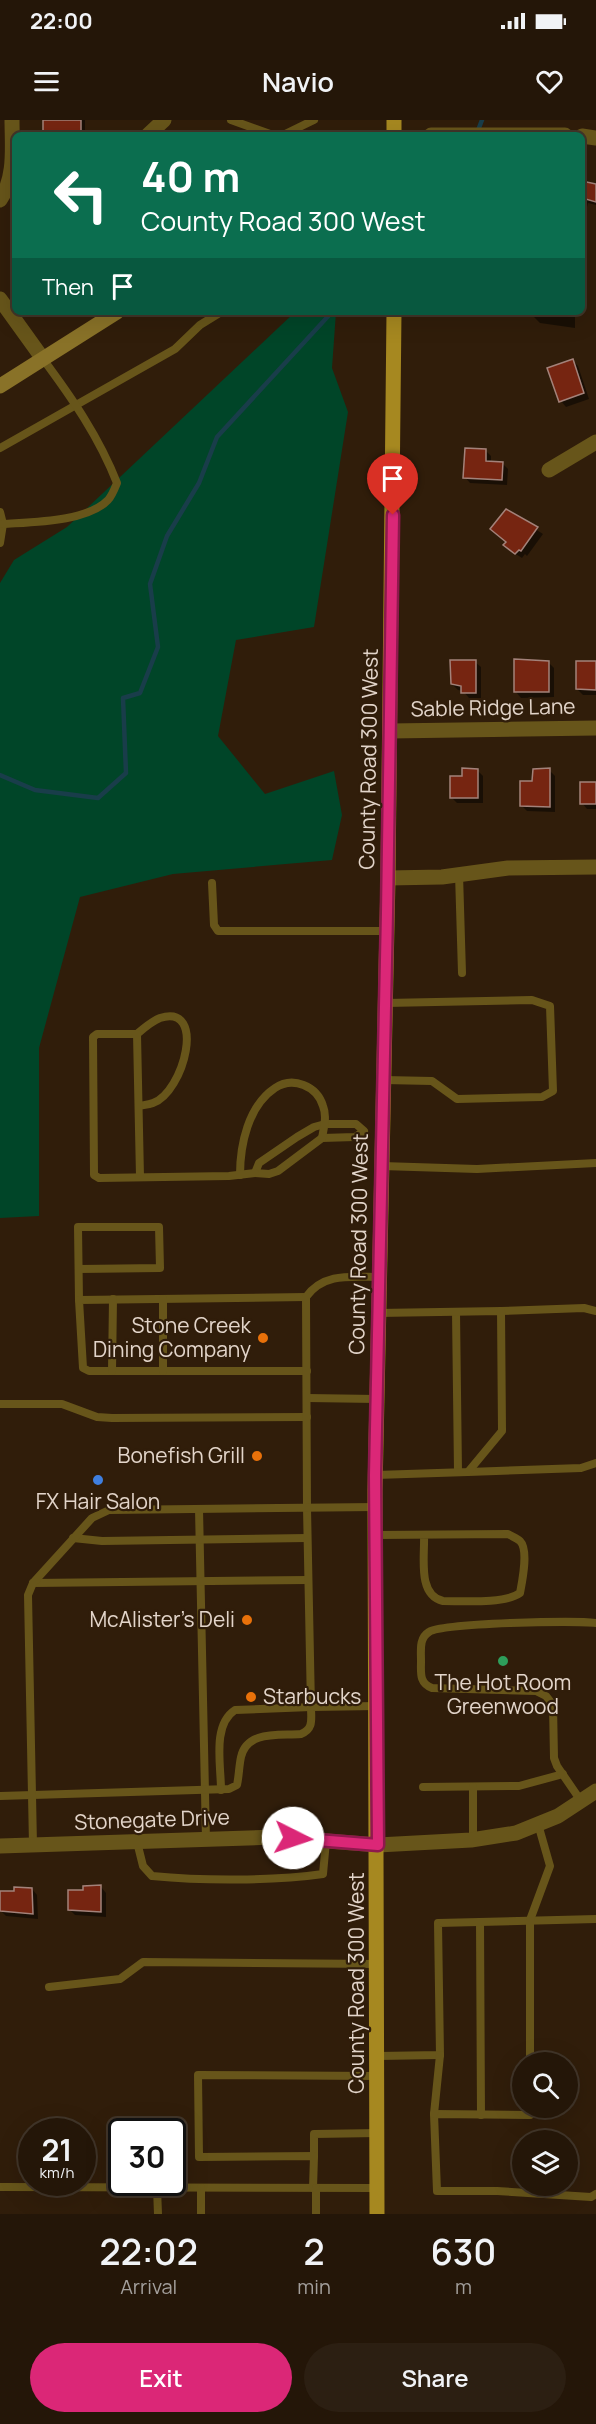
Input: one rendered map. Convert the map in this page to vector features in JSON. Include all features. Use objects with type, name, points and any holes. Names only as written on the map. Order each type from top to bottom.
[{"type":"main road","name":"County Road 300 West","points":[[377,2214],[378,1845],[375,1475],[386,1003],[394,319]]},
{"type":"street","points":[[0,200],[8,185],[11,172],[12,120]]},
{"type":"street","points":[[151,132],[164,120]]},
{"type":"street","points":[[0,299],[43,359]]},
{"type":"street","points":[[0,386],[112,315]]},
{"type":"street","points":[[549,470],[596,442]]},
{"type":"street","name":"Sable Ridge Lane","points":[[390,730],[596,728]]},
{"type":"street","points":[[388,878],[442,877],[508,868],[596,867]]},
{"type":"street","name":"Stonegate Drive","points":[[0,1846],[276,1837],[378,1845],[473,1839],[516,1833],[558,1816],[596,1791]]},
{"type":"lane","points":[[231,120],[265,132]]},
{"type":"lane","points":[[289,132],[314,120]]},
{"type":"lane","points":[[0,448],[175,349],[200,325],[215,315]]},
{"type":"lane","points":[[3,524],[53,521],[86,513],[108,500],[117,483],[106,454],[76,405],[43,359]]},
{"type":"lane","points":[[0,512],[3,524],[0,543]]},
{"type":"lane","points":[[459,874],[462,973]]},
{"type":"lane","points":[[212,883],[214,925],[218,930],[224,932],[387,930]]},
{"type":"lane","points":[[384,1080],[432,1081],[457,1099],[543,1097],[553,1091],[550,1006],[532,1000],[386,1003]]},
{"type":"lane","points":[[139,1106],[158,1100],[176,1082],[184,1061],[188,1035],[182,1023],[172,1017],[159,1019],[137,1034],[97,1034],[93,1037],[94,1175],[99,1178],[269,1174],[278,1171],[322,1138],[355,1137],[364,1131],[383,1132]]},
{"type":"lane","points":[[137,1034],[140,1177]]},
{"type":"lane","points":[[240,1175],[240,1149],[244,1136],[261,1103],[277,1086],[296,1083],[312,1088],[324,1107],[325,1124],[322,1138]]},
{"type":"lane","points":[[255,1173],[259,1163],[305,1132],[325,1124],[356,1124],[364,1131]]},
{"type":"lane","points":[[382,1166],[477,1169],[596,1162]]},
{"type":"lane","points":[[79,1269],[160,1268],[159,1227],[78,1227],[79,1269],[80,1300],[83,1368],[89,1371],[307,1371]]},
{"type":"lane","points":[[0,1796],[205,1792],[229,1789],[237,1785],[241,1754],[247,1743],[255,1737],[309,1732],[311,1707],[307,1538],[306,1297],[314,1286],[326,1281],[344,1277],[380,1277]]},
{"type":"lane","points":[[80,1300],[306,1297]]},
{"type":"lane","points":[[112,1371],[113,1299]]},
{"type":"lane","points":[[163,1299],[163,1371]]},
{"type":"lane","points":[[378,1313],[584,1308],[596,1311]]},
{"type":"lane","points":[[468,1472],[502,1431],[501,1311]]},
{"type":"lane","points":[[456,1312],[458,1472]]},
{"type":"lane","points":[[307,1398],[377,1399]]},
{"type":"lane","points":[[0,1404],[62,1404],[97,1417],[112,1418],[307,1417]]},
{"type":"lane","points":[[375,1475],[581,1468],[596,1463]]},
{"type":"lane","points":[[33,1845],[28,1596],[33,1582],[92,1518],[109,1510],[375,1507]]},
{"type":"lane","points":[[199,1509],[206,1840]]},
{"type":"lane","points":[[376,1535],[424,1534],[508,1534],[520,1540],[522,1545],[524,1569],[520,1593],[513,1598],[502,1599],[436,1600],[429,1594],[426,1585],[424,1534]]},
{"type":"lane","points":[[73,1538],[102,1541],[200,1541],[307,1538]]},
{"type":"lane","points":[[33,1582],[308,1580]]},
{"type":"lane","points":[[581,1801],[554,1758],[554,1705],[546,1696],[536,1691],[428,1687],[421,1678],[422,1639],[431,1630],[438,1628],[506,1624],[596,1623]]},
{"type":"lane","points":[[221,1790],[220,1732],[226,1716],[236,1710],[377,1706]]},
{"type":"lane","points":[[423,1787],[519,1786],[563,1774]]},
{"type":"lane","points":[[473,1787],[473,1839]]},
{"type":"lane","points":[[530,2052],[530,1920],[550,1866],[538,1824]]},
{"type":"lane","points":[[137,1842],[143,1866],[152,1876],[186,1878],[323,1874],[326,1841]]},
{"type":"lane","points":[[596,1919],[438,1923],[440,2055],[434,2114],[437,2191],[497,2191],[591,2197],[596,2194]]},
{"type":"lane","points":[[480,1922],[481,2115]]},
{"type":"lane","points":[[49,1987],[120,1979],[143,1962],[378,1964]]},
{"type":"lane","points":[[378,2056],[440,2055]]},
{"type":"lane","points":[[314,2156],[199,2157],[198,2075],[378,2076]]},
{"type":"lane","points":[[434,2114],[512,2115]]},
{"type":"lane","points":[[316,2214],[314,2134],[378,2133]]},
{"type":"lane","points":[[0,2187],[108,2188]]},
{"type":"lane","points":[[186,2188],[378,2188]]},
{"type":"lane","points":[[201,2188],[201,2214]]},
{"type":"lane","points":[[157,2196],[158,2214]]},
{"type":"green space","points":[[292,315],[336,315],[332,368],[348,412],[314,627],[236,640],[218,736],[265,794],[334,771],[342,815],[332,860],[173,874],[80,897],[39,1048],[39,1216],[0,1218],[0,583],[14,560],[67,527]]},
{"type":"building","points":[[43,120],[81,120],[81,132],[43,132]]},
{"type":"building","points":[[585,182],[596,184],[596,202],[585,199]]},
{"type":"building","points":[[573,359],[584,393],[559,402],[547,368]]},
{"type":"building","points":[[465,448],[486,449],[486,461],[503,462],[502,480],[463,478]]},
{"type":"building","points":[[506,509],[538,527],[521,551],[515,554],[503,545],[506,542],[490,529]]},
{"type":"building","points":[[514,659],[549,661],[549,692],[514,692]]},
{"type":"building","points":[[450,660],[476,660],[476,693],[461,693],[461,686],[451,684]]},
{"type":"building","points":[[576,661],[596,661],[596,690],[576,689]]},
{"type":"building","points":[[462,768],[478,769],[478,798],[450,798],[450,776],[462,776]]},
{"type":"building","points":[[550,768],[550,807],[520,806],[520,781],[532,781],[533,769]]},
{"type":"building","points":[[580,782],[596,782],[596,804],[580,804]]},
{"type":"building","points":[[101,1885],[101,1912],[68,1910],[68,1890],[83,1890],[83,1886]]},
{"type":"building","points":[[14,1887],[32,1888],[33,1914],[0,1911],[0,1891],[14,1891]]},
{"type":"waterway","points":[[477,132],[482,120]]},
{"type":"waterway","points":[[0,775],[35,790],[98,798],[126,773],[123,698],[140,693],[158,647],[150,584],[167,536],[199,483],[217,437],[329,315]]},
{"type":"place","name":"Stone Creek Dining Company","points":[[263,1338]]},
{"type":"place","name":"Bonefish Grill","points":[[257,1456]]},
{"type":"place","name":"FX Hair Salon","points":[[98,1480]]},
{"type":"place","name":"McAlister's Deli","points":[[247,1620]]},
{"type":"place","name":"The Hot Room Greenwood","points":[[503,1661]]},
{"type":"place","name":"Starbucks","points":[[251,1697]]},
{"type":"route","points":[[293,1838],[378,1845],[375,1475],[393,515]]}]
